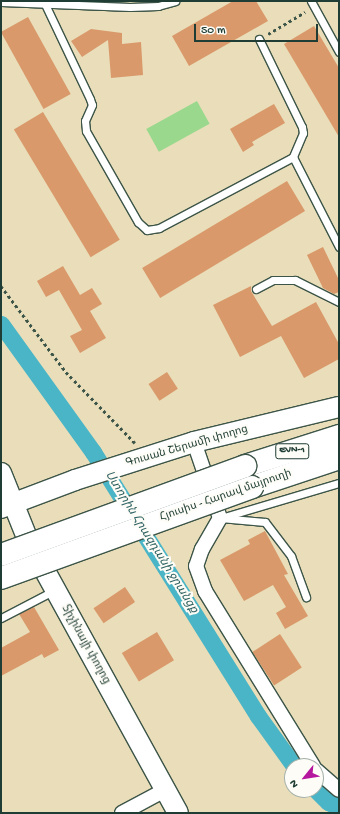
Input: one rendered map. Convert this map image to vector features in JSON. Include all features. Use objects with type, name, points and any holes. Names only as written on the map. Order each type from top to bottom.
[{"type":"highway","name":"Հյուսիս - Հարավ մայրուղի","points":[[1,578],[249,477],[339,436]]},
{"type":"highway","name":"Հյուսիս - Հարավ մայրուղի","points":[[1,555],[249,477],[339,458]]},
{"type":"main road","name":"Գուսան Շերամի փողոց","points":[[8,505],[75,480],[194,442],[339,407]]},
{"type":"main road","name":"Տիչինայի փողոց","points":[[1,473],[8,505],[178,813]]},
{"type":"street","points":[[194,442],[220,518],[202,549],[196,566],[205,591],[308,758]]},
{"type":"street","points":[[324,777],[339,790]]},
{"type":"street","points":[[122,813],[165,790]]},
{"type":"lane","points":[[1,2],[129,4],[158,6],[175,1]]},
{"type":"lane","points":[[44,2],[92,105],[85,121],[86,132],[138,222],[147,230],[159,228],[293,157],[303,133],[302,127],[259,39]]},
{"type":"lane","points":[[312,4],[339,52]]},
{"type":"lane","points":[[293,157],[339,247]]},
{"type":"lane","points":[[256,289],[273,280],[295,280],[339,302]]},
{"type":"lane","points":[[220,518],[339,483]]},
{"type":"lane","points":[[220,518],[264,522],[291,556],[306,597]]},
{"type":"lane","points":[[1,618],[56,590]]},
{"type":"path","points":[[259,39],[312,4]]},
{"type":"path","points":[[1,286],[66,372],[142,458]]},
{"type":"green space","points":[[197,101],[210,124],[159,152],[146,129]]},
{"type":"building","points":[[233,1],[256,1],[268,21],[189,66],[172,36]]},
{"type":"building","points":[[28,17],[71,94],[44,109],[1,32]]},
{"type":"building","points":[[314,26],[339,68],[339,137],[284,44]]},
{"type":"building","points":[[91,29],[122,33],[122,44],[141,42],[143,75],[111,78],[108,40],[82,57],[71,41]]},
{"type":"building","points":[[274,104],[285,123],[252,142],[254,145],[243,152],[230,129]]},
{"type":"building","points":[[43,112],[120,240],[91,257],[14,130]]},
{"type":"building","points":[[287,181],[305,211],[160,298],[142,268]]},
{"type":"building","points":[[323,247],[339,280],[339,292],[334,294],[323,288],[307,255]]},
{"type":"building","points":[[63,266],[80,295],[92,288],[102,304],[90,311],[106,338],[80,353],[70,336],[82,330],[59,290],[46,297],[37,281]]},
{"type":"building","points":[[251,286],[251,291],[272,326],[316,302],[339,344],[339,359],[304,378],[281,336],[240,357],[213,305]]},
{"type":"building","points":[[167,372],[178,389],[159,401],[149,384]]},
{"type":"building","points":[[265,531],[288,574],[284,575],[308,616],[285,629],[276,613],[286,607],[273,585],[244,601],[220,560],[250,544],[248,540]]},
{"type":"building","points":[[125,587],[135,602],[104,623],[93,608]]},
{"type":"building","points":[[34,607],[59,650],[44,658],[42,654],[1,676],[1,648],[30,632],[19,614]]},
{"type":"building","points":[[157,632],[174,660],[139,681],[122,653]]},
{"type":"building","points":[[280,634],[302,668],[274,686],[252,652]]},
{"type":"waterway","name":"Ստորին Հրազդանի ջրանցք","points":[[1,324],[93,452],[258,716],[288,758]]},
{"type":"waterway","name":"Ստորին Հրազդանի ջրանցք","points":[[324,798],[328,802],[339,807]]}]
